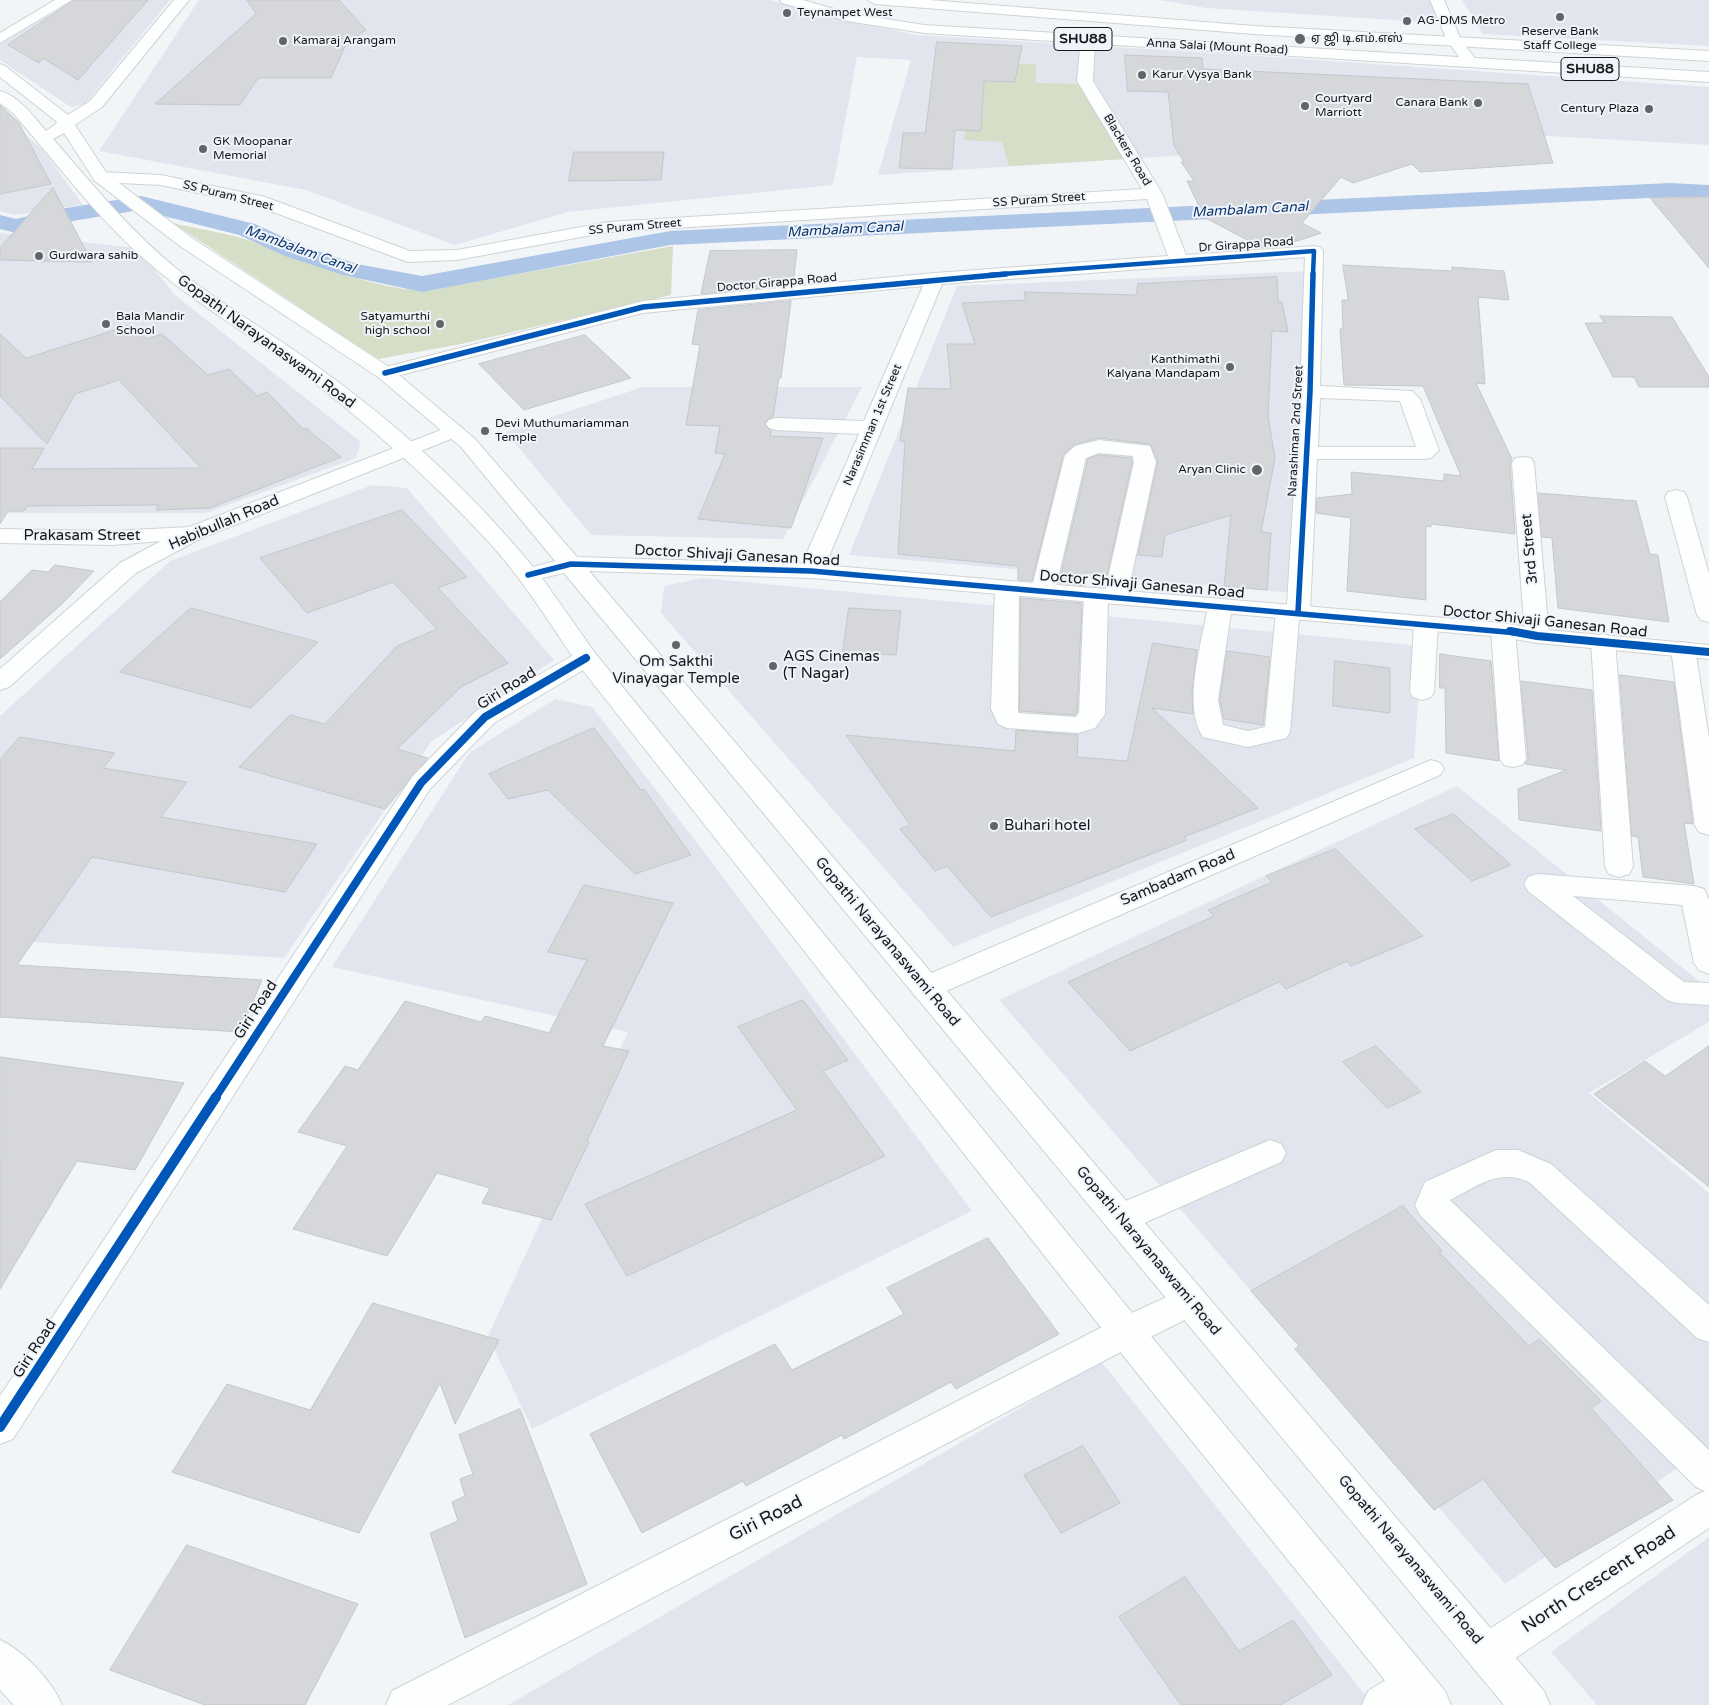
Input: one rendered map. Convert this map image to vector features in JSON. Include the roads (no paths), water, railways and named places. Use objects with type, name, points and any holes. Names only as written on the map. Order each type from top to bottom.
[{"type":"street","points":[[0,39],[65,0]]},
{"type":"street","points":[[0,96],[19,110],[42,139],[96,104],[182,0]]},
{"type":"street","name":"Anna Salai (Mount Road)","points":[[787,0],[847,17],[924,29],[1709,77]]},
{"type":"street","name":"Anna Salai (Mount Road)","points":[[875,0],[1254,30],[1709,56]]},
{"type":"street","points":[[1437,0],[1454,40],[1470,62]]},
{"type":"street","name":"Blackers Road","points":[[1088,39],[1085,81],[1158,207],[1179,260]]},
{"type":"street","points":[[0,69],[39,98],[66,124],[101,178]]},
{"type":"street","name":"Gopathi Narayanaswami Road","points":[[42,139],[121,228],[183,283],[310,348],[385,373],[454,431],[489,466],[615,620],[706,724],[925,988],[1530,1705]]},
{"type":"street","name":"SS Puram Street","points":[[101,178],[161,180],[258,200],[408,257],[457,255],[608,227],[1158,207]]},
{"type":"street","name":"Gopathi Narayanaswami Road","points":[[101,178],[186,242],[310,348],[326,382],[408,449],[494,534],[528,575],[586,658],[1126,1332],[1409,1698]]},
{"type":"street","name":"Dr Girappa Road","points":[[1179,260],[1314,251]]},
{"type":"street","name":"Narashiman 2nd Street","points":[[1220,606],[1205,700],[1212,731],[1248,739],[1277,732],[1293,612],[1306,453],[1310,392],[1314,251]]},
{"type":"street","name":"Doctor Girappa Road","points":[[385,373],[643,307],[935,279],[1179,260]]},
{"type":"street","name":"Narasimman 1st Street","points":[[811,571],[935,279]]},
{"type":"street","points":[[1306,453],[1423,453],[1428,450],[1410,399],[1406,395],[1310,392]]},
{"type":"street","points":[[776,424],[872,428]]},
{"type":"street","name":"Habibullah Road","points":[[0,682],[128,568],[194,533],[454,431]]},
{"type":"street","points":[[1007,588],[1004,709],[1007,718],[1016,722],[1078,725],[1086,722],[1092,714],[1105,596],[1145,462],[1142,450],[1119,447],[1083,450],[1076,455],[1043,591]]},
{"type":"street","name":"3rd Street","points":[[1523,463],[1537,636]]},
{"type":"street","points":[[1676,497],[1709,615]]},
{"type":"street","name":"Prakasam Street","points":[[0,536],[113,538],[194,533]]},
{"type":"street","name":"Doctor Shivaji Ganesan Road","points":[[528,575],[571,564],[811,571],[1503,630],[1537,636],[1709,652]]},
{"type":"street","points":[[1422,692],[1426,624]]},
{"type":"street","points":[[1503,630],[1513,759]]},
{"type":"street","points":[[1603,641],[1619,867]]},
{"type":"street","points":[[1682,649],[1709,826]]},
{"type":"street","name":"Giri Road","points":[[0,1427],[421,784],[485,717],[586,658]]},
{"type":"street","name":"Sambadam Road","points":[[925,988],[1431,769]]},
{"type":"street","points":[[1709,963],[1694,896],[1538,884],[1677,992],[1709,994]]},
{"type":"street","points":[[1121,1218],[1270,1154]]},
{"type":"street","points":[[1709,1328],[1540,1173],[1518,1163],[1496,1163],[1437,1191],[1432,1205],[1709,1475]]},
{"type":"street","name":"Giri Road","points":[[406,1705],[1126,1332],[1191,1301]]},
{"type":"street","name":"North Crescent Road","points":[[1488,1653],[1709,1507]]},
{"type":"street","points":[[0,1660],[42,1705]]},
{"type":"waterway","name":"Mambalam Canal","points":[[0,222],[16,226],[54,217],[141,203],[190,217],[246,229],[294,251],[352,270],[422,284],[670,238],[1670,190],[1709,192]]},
{"type":"place","name":"Teynampet West","points":[[787,13]]},
{"type":"place","name":"Reserve Bank Staff College","points":[[1560,17]]},
{"type":"place","name":"AG-DMS Metro","points":[[1407,21]]},
{"type":"place","name":"ஏ ஜி டி.எம்.எஸ்","points":[[1300,39]]},
{"type":"place","name":"Kamaraj Arangam","points":[[283,41]]},
{"type":"place","name":"Karur Vysya Bank","points":[[1142,75]]},
{"type":"place","name":"Canara Bank","points":[[1478,103]]},
{"type":"place","name":"Courtyard Marriott","points":[[1305,106]]},
{"type":"place","name":"Century Plaza","points":[[1649,109]]},
{"type":"place","name":"GK Moopanar Memorial","points":[[203,149]]},
{"type":"place","name":"Gurdwara sahib","points":[[39,256]]},
{"type":"place","name":"Bala Mandir School","points":[[106,324]]},
{"type":"place","name":"Satyamurthi high school","points":[[440,324]]},
{"type":"place","name":"Kanthimathi Kalyana Mandapam","points":[[1230,367]]},
{"type":"place","name":"Devi Muthumariamman Temple","points":[[485,431]]},
{"type":"place","name":"Aryan Clinic","points":[[1257,470]]},
{"type":"place","name":"Om Sakthi Vinayagar Temple","points":[[676,645]]},
{"type":"place","name":"AGS Cinemas (T Nagar)","points":[[773,666]]},
{"type":"place","name":"Buhari hotel","points":[[994,826]]}]
